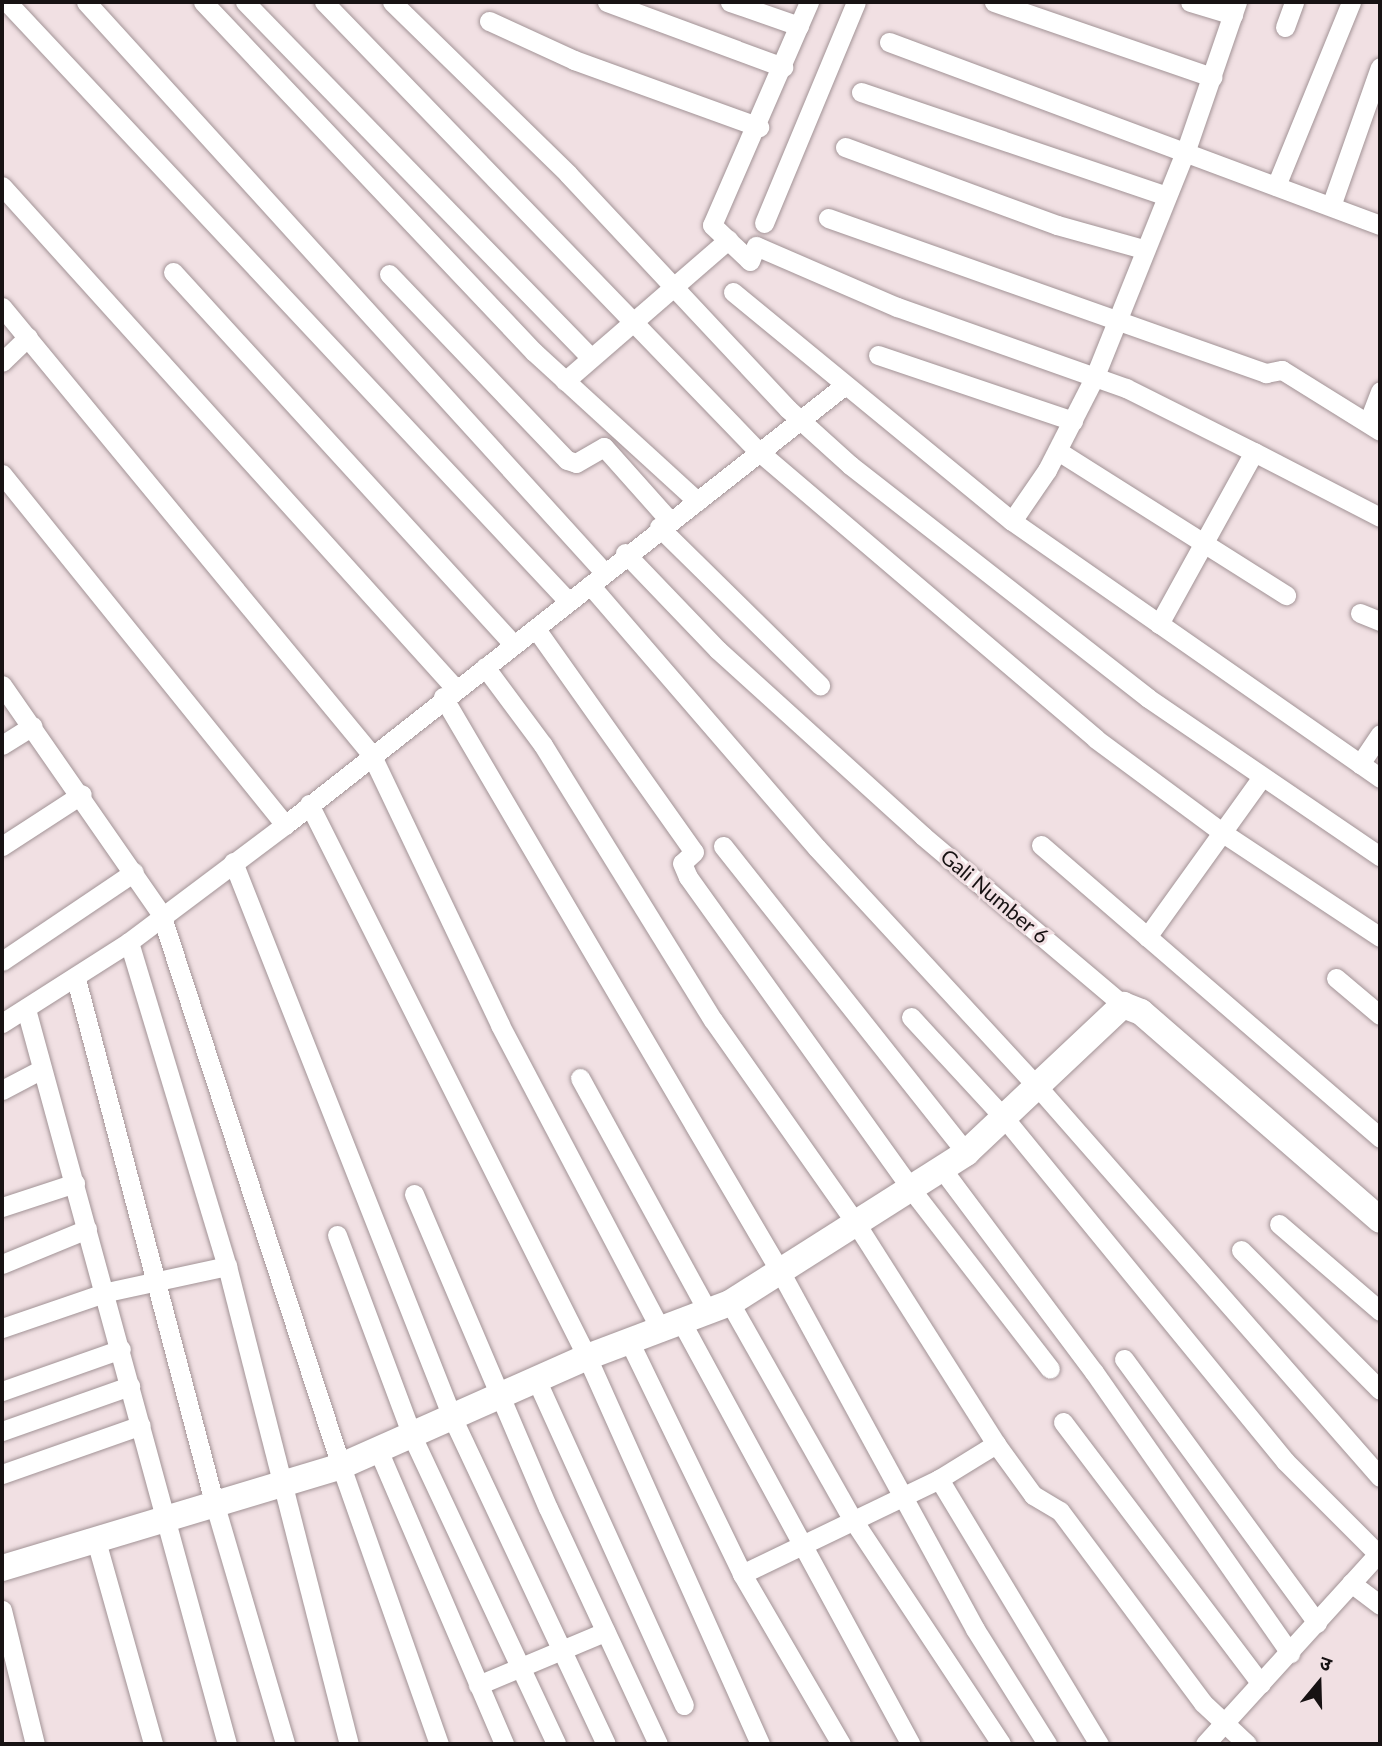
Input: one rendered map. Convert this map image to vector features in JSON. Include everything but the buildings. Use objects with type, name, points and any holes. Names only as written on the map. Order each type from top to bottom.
[{"type":"street","points":[[7,2],[568,601]]},
{"type":"street","points":[[86,2],[604,572]]},
{"type":"street","points":[[203,2],[565,381],[697,501]]},
{"type":"street","points":[[245,2],[592,358]]},
{"type":"street","points":[[324,2],[634,319],[757,450],[1096,739],[1223,833],[1380,937]]},
{"type":"street","points":[[392,2],[672,285],[800,419],[850,465],[1147,698],[1380,856]]},
{"type":"street","points":[[607,2],[783,67]]},
{"type":"street","points":[[730,2],[799,26]]},
{"type":"street","points":[[809,2],[759,127],[712,225],[750,261],[756,246],[908,311],[1095,376],[1196,419],[1380,517]]},
{"type":"street","points":[[764,223],[856,2]]},
{"type":"street","points":[[994,2],[1212,78]]},
{"type":"street","points":[[1012,521],[1058,451],[1095,376],[1115,318],[1186,150],[1235,9],[1190,2]]},
{"type":"street","points":[[1285,27],[1294,2]]},
{"type":"street","points":[[1276,186],[1350,2]]},
{"type":"street","points":[[489,21],[574,60],[759,127]]},
{"type":"street","points":[[889,42],[1020,94],[1186,150],[1380,225]]},
{"type":"street","points":[[1331,206],[1380,67]]},
{"type":"street","points":[[861,92],[1167,196]]},
{"type":"street","points":[[845,147],[1033,217],[1143,249]]},
{"type":"street","points":[[2,186],[449,692],[781,1273],[975,1629],[1047,1744]]},
{"type":"street","points":[[828,218],[1009,287],[1115,318],[1266,373],[1282,370],[1374,427],[1380,391]]},
{"type":"street","points":[[565,381],[672,285],[728,240]]},
{"type":"street","points":[[173,272],[514,645]]},
{"type":"street","points":[[389,274],[567,460],[576,463],[604,447],[664,524],[820,685]]},
{"type":"street","points":[[733,292],[1012,521],[1380,778]]},
{"type":"street","points":[[2,307],[371,754],[500,1025],[672,1327],[802,1545],[911,1744]]},
{"type":"street","points":[[2,362],[28,337]]},
{"type":"street","points":[[878,355],[1073,421]]},
{"type":"street","points":[[2,1023],[76,979],[129,943],[161,914],[285,825],[449,692],[536,629],[625,553],[697,501],[757,450],[845,385]]},
{"type":"street","points":[[1058,451],[1286,595]]},
{"type":"street","points":[[1159,624],[1206,546],[1254,452]]},
{"type":"street","points":[[2,474],[285,825]]},
{"type":"street","name":"Gali Number 6","points":[[625,553],[718,650],[923,836],[1123,1005],[1141,1012],[1380,1220]]},
{"type":"street","points":[[590,585],[817,848],[1037,1086],[1380,1477]]},
{"type":"street","points":[[1360,613],[1380,621]]},
{"type":"street","points":[[536,629],[694,852],[682,863],[688,877],[911,1189],[1050,1369]]},
{"type":"street","points":[[485,667],[591,818],[713,1020],[857,1225],[996,1444],[1033,1495],[1060,1511],[1203,1703],[1247,1744]]},
{"type":"street","points":[[2,685],[82,794],[161,914],[341,1466],[439,1744]]},
{"type":"street","points":[[2,746],[33,726]]},
{"type":"street","points":[[1360,764],[1380,734]]},
{"type":"street","points":[[1147,937],[1262,777]]},
{"type":"street","points":[[2,846],[82,794]]},
{"type":"street","points":[[309,804],[587,1357],[760,1744]]},
{"type":"street","points":[[1041,845],[1380,1138]]},
{"type":"street","points":[[723,846],[966,1153]]},
{"type":"street","points":[[233,862],[453,1417],[606,1744]]},
{"type":"street","points":[[2,961],[134,872]]},
{"type":"street","points":[[129,943],[227,1266],[349,1744]]},
{"type":"street","points":[[1336,978],[1380,1015]]},
{"type":"street","points":[[76,979],[214,1502],[285,1744]]},
{"type":"street","points":[[2,1568],[164,1515],[341,1466],[379,1452],[587,1357],[719,1308],[781,1273],[966,1153],[1006,1120],[1037,1086],[1123,1005]]},
{"type":"street","points":[[26,1009],[107,1292],[164,1515],[227,1744]]},
{"type":"street","points":[[911,1017],[1006,1120],[1285,1461],[1379,1554],[1205,1744]]},
{"type":"street","points":[[2,1090],[42,1069]]},
{"type":"street","points":[[579,1078],[719,1308],[853,1520],[1001,1744]]},
{"type":"street","points":[[942,1169],[1094,1372],[1290,1653]]},
{"type":"street","points":[[2,1208],[75,1183]]},
{"type":"street","points":[[414,1194],[605,1632],[657,1744]]},
{"type":"street","points":[[1279,1224],[1380,1311]]},
{"type":"street","points":[[2,1264],[88,1229]]},
{"type":"street","points":[[337,1235],[412,1436],[556,1744]]},
{"type":"street","points":[[1241,1250],[1380,1390]]},
{"type":"street","points":[[2,1328],[107,1292],[227,1266]]},
{"type":"street","points":[[630,1343],[742,1574],[841,1744]]},
{"type":"street","points":[[2,1391],[121,1349]]},
{"type":"street","points":[[1124,1359],[1317,1622]]},
{"type":"street","points":[[536,1379],[684,1705]]},
{"type":"street","points":[[2,1431],[130,1386]]},
{"type":"street","points":[[1063,1422],[1261,1684]]},
{"type":"street","points":[[2,1474],[141,1425]]},
{"type":"street","points":[[742,1574],[939,1479],[996,1444]]},
{"type":"street","points":[[379,1452],[504,1744]]},
{"type":"street","points":[[939,1479],[1099,1744]]},
{"type":"street","points":[[95,1537],[153,1744]]},
{"type":"street","points":[[1351,1583],[1380,1605]]},
{"type":"street","points":[[2,1610],[35,1744]]},
{"type":"street","points":[[478,1685],[605,1632]]}]
